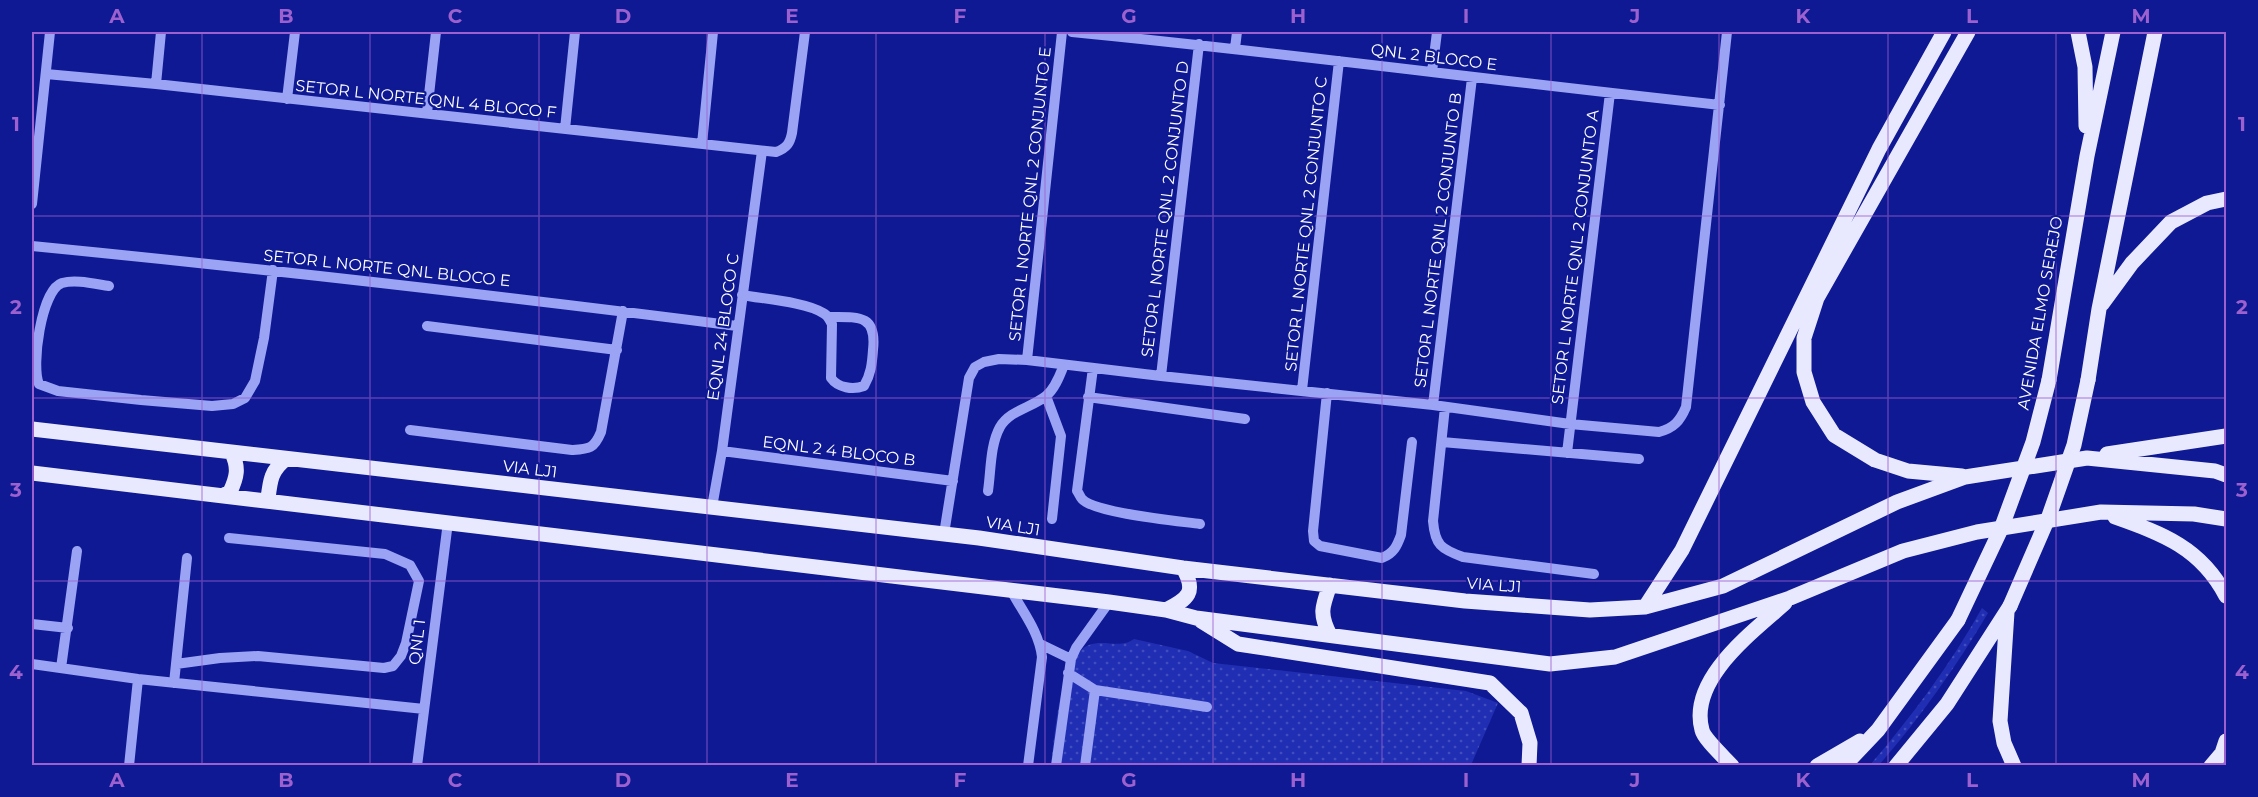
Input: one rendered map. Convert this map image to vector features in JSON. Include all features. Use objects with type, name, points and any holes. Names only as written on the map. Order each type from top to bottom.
[{"type":"main road","points":[[1645,607],[1682,550],[1880,148],[1944,32]]},
{"type":"main road","points":[[1968,32],[1817,298],[1804,338],[1804,372],[1813,402],[1834,435],[1875,460],[1908,471],[1965,477],[2226,436]]},
{"type":"main road","points":[[2078,32],[2085,67],[2086,156]]},
{"type":"main road","name":"AVENIDA ELMO SEREJO","points":[[1844,765],[1878,730],[1958,620],[2001,529],[2033,442],[2049,380],[2086,156],[2113,32]]},
{"type":"main road","points":[[1896,765],[1947,704],[2009,608],[2049,516],[2074,446],[2155,32]]},
{"type":"main road","points":[[2099,309],[2132,263],[2171,222],[2207,202],[2226,199]]},
{"type":"main road","name":"VIA LJ1","points":[[32,429],[944,534],[1184,567],[1465,601],[1590,610],[1645,607],[1723,586],[1897,502],[1965,477]]},
{"type":"main road","points":[[222,496],[230,492],[236,479],[238,465],[232,453]]},
{"type":"main road","points":[[2087,458],[2215,471],[2226,475]]},
{"type":"main road","points":[[275,502],[268,499],[270,478],[276,467],[286,459]]},
{"type":"main road","points":[[32,474],[1109,602],[1166,610],[1196,618],[1550,664],[1615,657],[1790,598],[1903,551],[1977,532],[2101,512],[2194,514],[2226,519]]},
{"type":"main road","points":[[2101,512],[2160,532],[2187,548],[2217,579],[2226,596]]},
{"type":"main road","points":[[1166,610],[1188,595],[1190,579],[1184,567]]},
{"type":"main road","points":[[1330,585],[1322,612],[1323,622],[1330,635]]},
{"type":"main road","points":[[1732,765],[1702,732],[1703,698],[1709,681],[1732,651],[1790,598]]},
{"type":"main road","points":[[2009,608],[2000,721],[2004,742],[2014,765]]},
{"type":"main road","points":[[1196,618],[1238,644],[1490,682],[1521,713],[1530,743],[1529,765]]},
{"type":"main road","points":[[1817,765],[1878,730]]},
{"type":"main road","points":[[2211,765],[2222,753],[2226,741]]},
{"type":"street","points":[[32,204],[50,32]]},
{"type":"street","points":[[156,84],[161,32]]},
{"type":"street","points":[[287,99],[295,32]]},
{"type":"street","points":[[427,113],[436,32]]},
{"type":"street","points":[[565,129],[575,32]]},
{"type":"street","points":[[702,144],[713,32]]},
{"type":"street","name":"SETOR L NORTE QNL 4 BLOCO F","points":[[46,74],[776,152],[784,149],[790,143],[805,32]]},
{"type":"street","name":"SETOR L NORTE QNL 2 CONJUNTO E","points":[[1027,360],[1062,32]]},
{"type":"street","name":"QNL 2 BLOCO E","points":[[1072,32],[1235,48],[1472,78],[1720,105]]},
{"type":"street","points":[[1235,48],[1237,32]]},
{"type":"street","points":[[1432,72],[1437,32]]},
{"type":"street","points":[[1720,105],[1727,32]]},
{"type":"street","name":"SETOR L NORTE QNL 2 CONJUNTO D","points":[[1161,376],[1199,44]]},
{"type":"street","name":"SETOR L NORTE QNL 2 CONJUNTO C","points":[[1302,390],[1340,61]]},
{"type":"street","name":"SETOR L NORTE QNL 2 CONJUNTO B","points":[[1433,405],[1472,78]]},
{"type":"street","name":"SETOR L NORTE QNL 2 CONJUNTO A","points":[[1570,424],[1610,93]]},
{"type":"street","name":"SETOR L NORTE QNL 2 CONJUNTO A","points":[[1302,390],[1570,424],[1659,432],[1670,429],[1680,420],[1686,407],[1720,105]]},
{"type":"street","name":"EQNL 24 BLOCO C","points":[[711,507],[722,451],[762,151]]},
{"type":"street","name":"SETOR L NORTE QNL BLOCO E","points":[[32,246],[273,270],[737,326]]},
{"type":"street","points":[[110,286],[73,282],[60,284],[52,291],[46,302],[42,320],[36,363],[36,377],[39,384],[58,391],[129,399],[212,406],[233,404],[244,398],[255,381],[264,338],[273,270]]},
{"type":"street","points":[[742,295],[810,308],[828,317],[854,317],[868,322],[875,333],[871,375],[864,386],[857,388],[843,386],[835,383],[831,378],[833,338],[832,324],[828,317]]},
{"type":"street","points":[[410,430],[572,450],[588,449],[597,443],[601,432],[623,311]]},
{"type":"street","points":[[427,326],[616,350]]},
{"type":"street","name":"SETOR L NORTE QNL 2 CONJUNTO E","points":[[953,481],[969,378],[975,367],[984,362],[999,359],[1027,360],[1302,390]]},
{"type":"street","points":[[988,491],[995,441],[1000,428],[1008,417],[1046,396],[1057,382],[1065,365]]},
{"type":"street","points":[[1093,368],[1077,491],[1082,499],[1090,504],[1114,511],[1200,524]]},
{"type":"street","points":[[1326,393],[1313,531],[1314,541],[1320,546],[1382,558],[1391,554],[1401,535],[1412,442]]},
{"type":"street","points":[[1046,396],[1061,436],[1052,519]]},
{"type":"street","points":[[1088,397],[1245,419]]},
{"type":"street","points":[[1445,407],[1433,521],[1439,544],[1447,551],[1463,557],[1594,574]]},
{"type":"street","points":[[1567,453],[1570,424]]},
{"type":"street","points":[[1442,442],[1639,459]]},
{"type":"street","name":"EQNL 2 4 BLOCO B","points":[[722,451],[953,481]]},
{"type":"street","points":[[944,534],[953,481]]},
{"type":"street","name":"QNL 1","points":[[417,765],[448,522]]},
{"type":"street","points":[[176,664],[258,656],[384,668],[393,666],[401,656],[417,600],[419,581],[410,565],[399,558],[385,554],[229,538]]},
{"type":"street","points":[[61,668],[77,551]]},
{"type":"street","points":[[174,682],[188,558]]},
{"type":"street","points":[[1012,592],[1035,630],[1042,657],[1028,765]]},
{"type":"street","points":[[1056,765],[1071,659],[1076,648],[1109,602]]},
{"type":"street","points":[[32,624],[68,628]]},
{"type":"street","points":[[1040,644],[1071,659]]},
{"type":"street","points":[[32,664],[138,679],[424,709]]},
{"type":"street","points":[[1068,673],[1095,690],[1207,707]]},
{"type":"street","points":[[129,765],[138,679]]},
{"type":"street","points":[[1085,765],[1095,690]]},
{"type":"shaded area","points":[[1982,608],[1988,613],[1937,692],[1879,765],[1870,765],[1930,690]]},
{"type":"shaded area","points":[[1134,639],[1188,651],[1213,663],[1466,691],[1498,703],[1471,765],[1051,766],[1060,699],[1071,664],[1079,652],[1089,645],[1118,644]]}]
